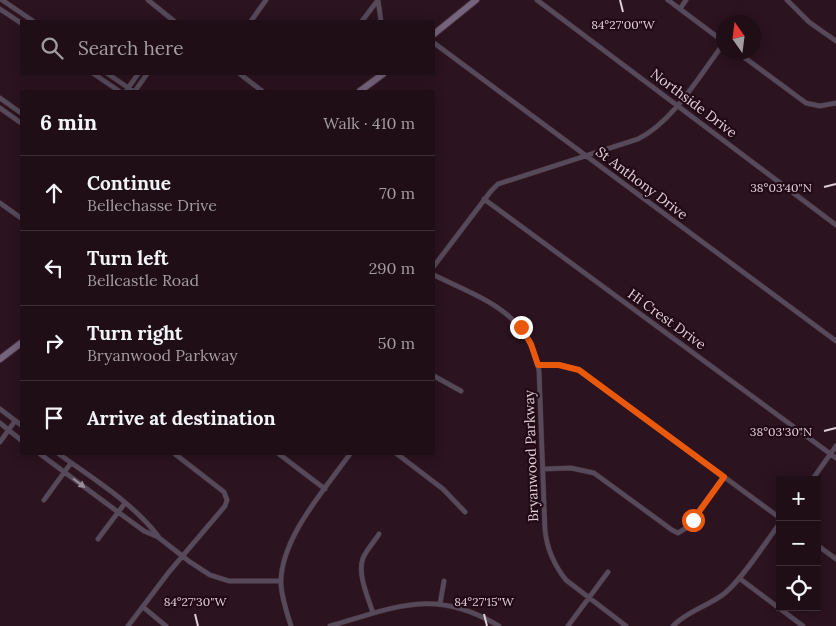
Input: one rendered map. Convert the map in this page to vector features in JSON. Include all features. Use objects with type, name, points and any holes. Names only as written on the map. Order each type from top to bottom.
[{"type":"main road","points":[[435,33],[476,0]]},
{"type":"main road","points":[[361,90],[380,75]]},
{"type":"main road","points":[[0,359],[20,344]]},
{"type":"street","points":[[2,0],[32,20]]},
{"type":"street","points":[[148,0],[173,20]]},
{"type":"street","points":[[252,20],[266,0]]},
{"type":"street","points":[[363,20],[378,0]]},
{"type":"street","points":[[378,0],[381,20]]},
{"type":"street","name":"Northside Drive","points":[[537,0],[836,225]]},
{"type":"street","points":[[668,0],[716,37]]},
{"type":"street","points":[[680,9],[686,0]]},
{"type":"street","points":[[787,0],[810,22],[836,41]]},
{"type":"street","points":[[0,8],[20,22]]},
{"type":"street","name":"St Anthony Drive","points":[[435,44],[836,342]]},
{"type":"street","points":[[435,265],[495,186],[646,136],[678,105],[716,54]]},
{"type":"street","points":[[748,60],[806,103],[820,106],[836,103]]},
{"type":"street","points":[[95,75],[118,90]]},
{"type":"street","points":[[109,75],[127,90],[137,75]]},
{"type":"street","points":[[135,90],[146,75]]},
{"type":"street","points":[[241,75],[261,90]]},
{"type":"street","points":[[0,98],[20,112]]},
{"type":"street","points":[[0,108],[20,122]]},
{"type":"street","name":"Hi Crest Drive","points":[[484,199],[836,458]]},
{"type":"street","points":[[0,203],[20,217]]},
{"type":"street","name":"Bryanwood Parkway","points":[[435,276],[494,305],[514,319],[531,344],[538,365],[544,469],[545,530],[549,551],[566,580],[626,626]]},
{"type":"street","points":[[538,365],[559,365],[579,370],[776,515]]},
{"type":"street","points":[[435,377],[461,391]]},
{"type":"street","points":[[0,409],[20,424]]},
{"type":"street","points":[[0,442],[15,421]]},
{"type":"street","points":[[0,423],[20,439]]},
{"type":"street","points":[[815,476],[836,446]]},
{"type":"street","points":[[41,455],[144,531],[158,537],[210,575],[229,581],[281,581]]},
{"type":"street","points":[[60,455],[125,503],[149,524],[158,537]]},
{"type":"street","points":[[128,626],[169,572],[226,506],[227,500],[224,492],[177,455]]},
{"type":"street","points":[[280,455],[325,489]]},
{"type":"street","points":[[291,626],[282,595],[281,581],[284,558],[291,539],[349,455]]},
{"type":"street","points":[[398,455],[443,489],[465,512]]},
{"type":"street","points":[[44,500],[71,463]]},
{"type":"street","points":[[544,469],[571,468],[594,474],[672,530],[678,532],[686,528],[724,477]]},
{"type":"street","points":[[98,539],[125,503]]},
{"type":"street","points":[[673,626],[682,618],[720,597],[739,578],[776,528]]},
{"type":"street","points":[[373,613],[362,572],[362,565],[368,550],[379,534]]},
{"type":"street","points":[[821,548],[836,559]]},
{"type":"street","points":[[568,626],[608,572]]},
{"type":"street","points":[[739,578],[803,626]]},
{"type":"street","points":[[440,604],[444,581]]},
{"type":"street","points":[[330,626],[414,603],[440,604],[464,609],[499,626]]},
{"type":"street","points":[[143,607],[166,626]]},
{"type":"route","points":[[521,327],[535,352],[538,365],[571,366],[579,370],[724,477],[693,520]]}]
